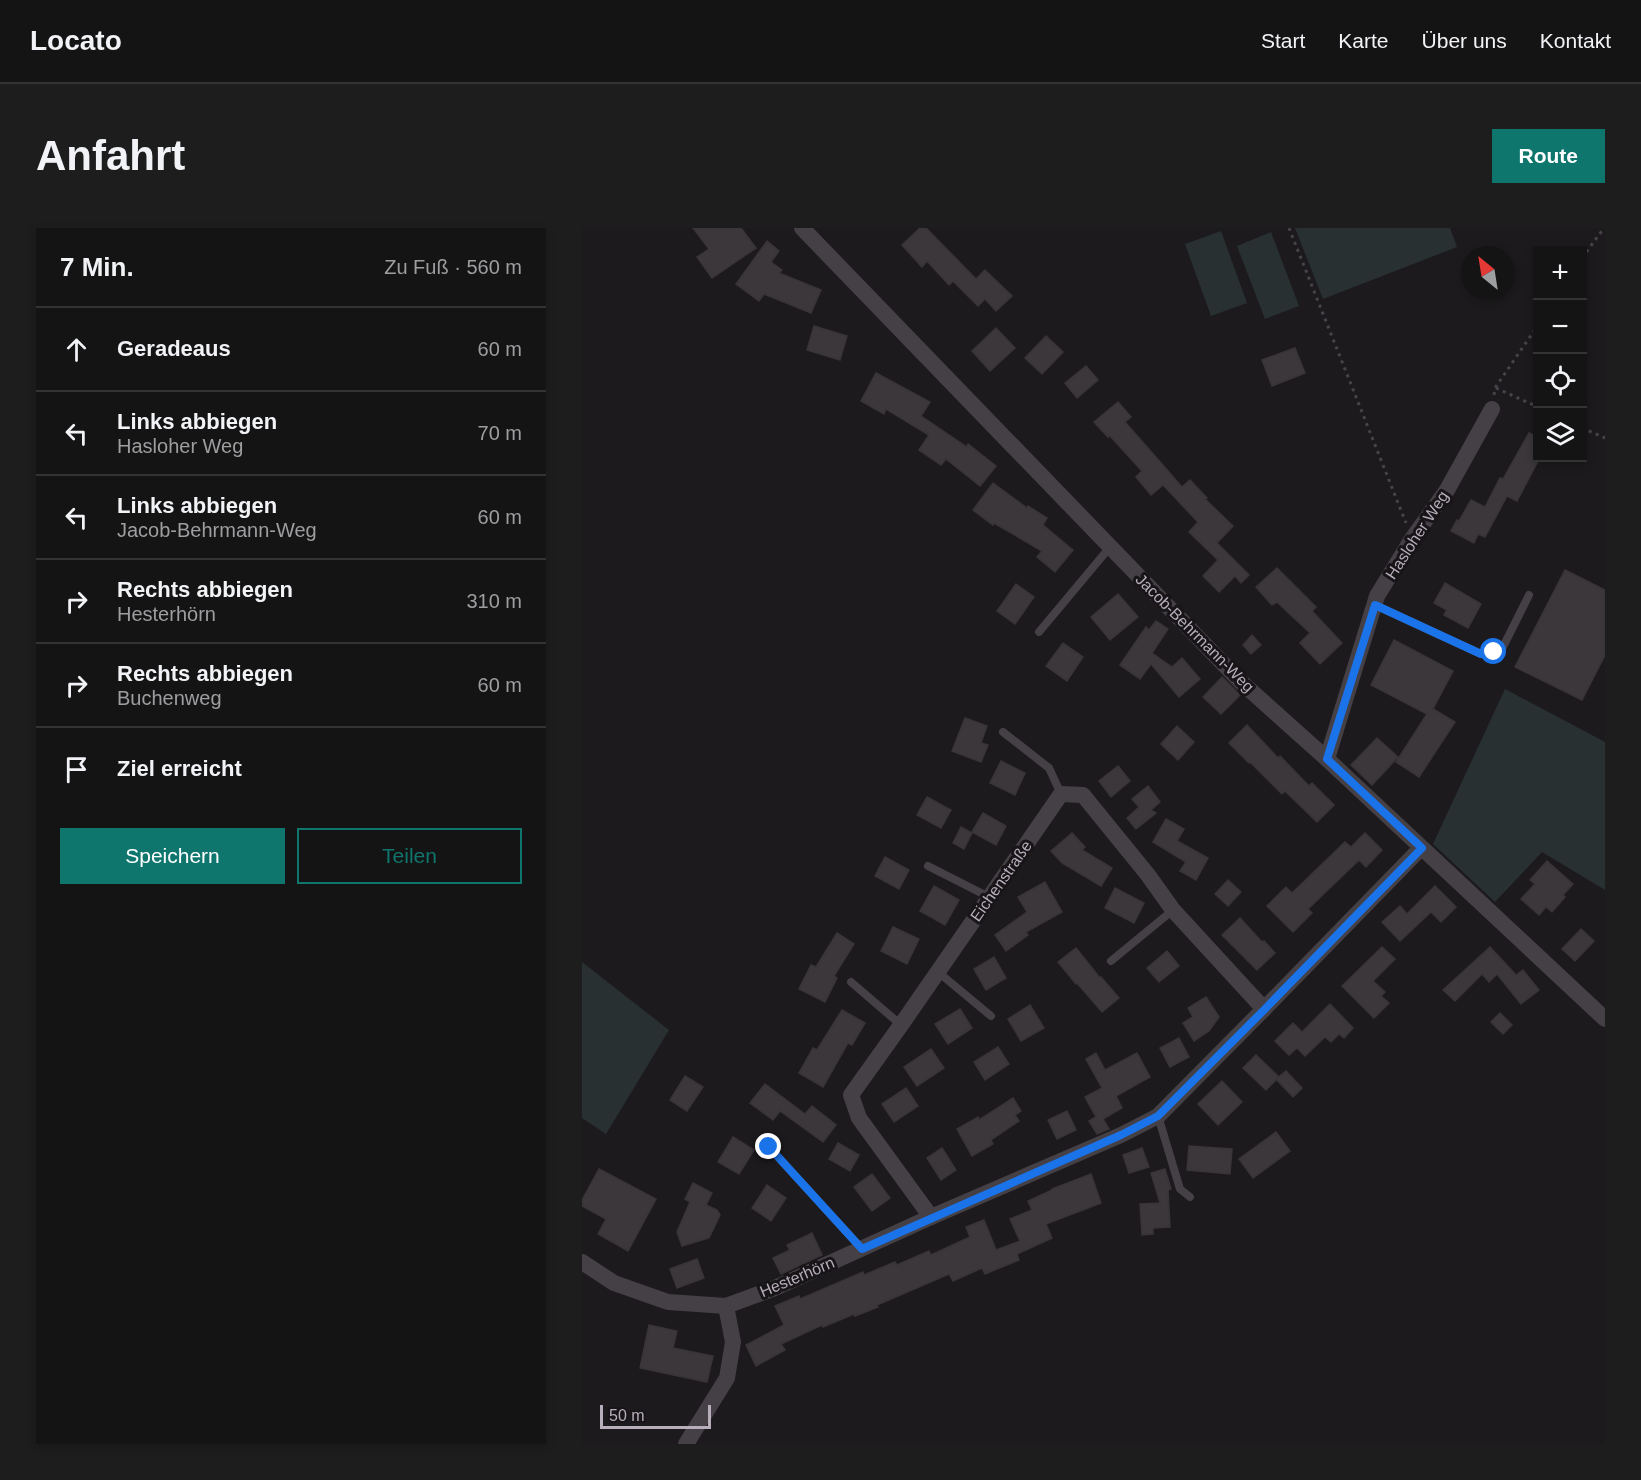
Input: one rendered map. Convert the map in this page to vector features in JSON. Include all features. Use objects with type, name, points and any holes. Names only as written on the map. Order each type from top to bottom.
[{"type":"street","name":"Jacob-Behrmann-Weg","points":[[802,228],[1240,681],[1327,759],[1605,1019]]},
{"type":"street","name":"Hasloher Weg","points":[[1327,759],[1377,596],[1446,490],[1492,409]]},
{"type":"street","name":"Eichenstraße","points":[[931,1217],[859,1118],[851,1095],[1061,794]]},
{"type":"street","points":[[1061,794],[1083,795],[1148,875],[1173,910],[1264,1010]]},
{"type":"street","name":"Hesterhörn","points":[[582,1262],[614,1283],[668,1302],[726,1306],[775,1288],[931,1217],[1121,1135],[1158,1116],[1422,848]]},
{"type":"street","points":[[686,1444],[727,1378],[733,1342],[726,1306]]},
{"type":"lane","points":[[1039,632],[1110,546]]},
{"type":"lane","points":[[1375,605],[1481,654],[1494,652],[1503,647],[1529,595]]},
{"type":"lane","points":[[1002,732],[1049,768],[1061,794]]},
{"type":"lane","points":[[928,866],[989,897]]},
{"type":"lane","points":[[1111,961],[1173,910]]},
{"type":"lane","points":[[938,972],[991,1016]]},
{"type":"lane","points":[[851,982],[901,1025]]},
{"type":"lane","points":[[1158,1116],[1180,1189],[1190,1197]]},
{"type":"lane","points":[[769,1147],[862,1249]]},
{"type":"path","points":[[1289,228],[1412,539]]},
{"type":"path","points":[[1587,251],[1604,228]]},
{"type":"path","points":[[1492,409],[1496,388],[1533,332]]},
{"type":"path","points":[[1496,388],[1533,405]]},
{"type":"path","points":[[1587,430],[1605,438]]},
{"type":"shaded area","points":[[1295,228],[1450,228],[1457,247],[1323,299]]},
{"type":"shaded area","points":[[1221,231],[1247,303],[1211,316],[1185,244]]},
{"type":"shaded area","points":[[1271,232],[1299,306],[1265,319],[1237,246]]},
{"type":"shaded area","points":[[1505,689],[1605,742],[1605,890],[1542,852],[1495,902],[1433,844]]},
{"type":"shaded area","points":[[582,962],[669,1030],[606,1134],[582,1118]]},
{"type":"building","points":[[693,228],[741,228],[756,248],[712,278],[697,257],[709,249]]},
{"type":"building","points":[[920,228],[926,228],[976,279],[985,270],[1012,296],[996,311],[985,299],[978,306],[953,281],[949,285],[927,261],[922,267],[902,245]]},
{"type":"building","points":[[767,241],[779,251],[771,262],[782,270],[779,273],[821,290],[811,313],[764,294],[759,301],[736,284]]},
{"type":"building","points":[[814,326],[847,336],[840,360],[807,350]]},
{"type":"building","points":[[996,328],[1015,348],[990,371],[972,351]]},
{"type":"building","points":[[1046,336],[1063,352],[1042,374],[1025,358]]},
{"type":"building","points":[[1295,348],[1305,373],[1272,386],[1262,360]]},
{"type":"building","points":[[1086,366],[1098,380],[1077,398],[1065,383]]},
{"type":"building","points":[[876,373],[930,402],[921,416],[967,447],[968,444],[996,466],[980,486],[946,459],[941,465],[919,450],[929,435],[886,409],[884,414],[861,401]]},
{"type":"building","points":[[1118,402],[1131,417],[1125,422],[1182,487],[1190,480],[1207,498],[1205,499],[1233,526],[1217,543],[1249,575],[1241,583],[1235,576],[1219,592],[1203,576],[1218,560],[1189,532],[1198,522],[1163,485],[1151,495],[1136,477],[1142,471],[1094,422]]},
{"type":"building","points":[[1529,433],[1533,435],[1533,462],[1537,462],[1517,501],[1507,496],[1485,537],[1478,534],[1474,543],[1451,531],[1471,500],[1485,507],[1500,478],[1503,479]]},
{"type":"building","points":[[993,483],[1027,508],[1028,506],[1047,518],[1043,525],[1073,550],[1055,572],[1037,557],[1042,551],[994,523],[993,525],[973,510]]},
{"type":"building","points":[[1277,568],[1316,607],[1312,611],[1342,643],[1320,664],[1300,643],[1310,633],[1277,602],[1272,605],[1256,587]]},
{"type":"building","points":[[1565,570],[1605,590],[1605,655],[1582,700],[1515,667]]},
{"type":"building","points":[[1445,583],[1481,604],[1468,628],[1444,615],[1447,610],[1434,603]]},
{"type":"building","points":[[1016,584],[1034,597],[1015,624],[997,611]]},
{"type":"building","points":[[1118,594],[1138,617],[1110,640],[1091,617]]},
{"type":"building","points":[[1156,621],[1168,629],[1152,653],[1172,667],[1182,658],[1200,679],[1179,697],[1151,664],[1140,679],[1120,665],[1146,627],[1149,630]]},
{"type":"building","points":[[1252,635],[1261,645],[1251,654],[1243,645]]},
{"type":"building","points":[[1394,640],[1453,671],[1433,709],[1455,722],[1419,777],[1396,762],[1427,714],[1371,685]]},
{"type":"building","points":[[1063,643],[1083,657],[1067,681],[1046,666]]},
{"type":"building","points":[[1222,677],[1240,695],[1221,714],[1203,697]]},
{"type":"building","points":[[965,718],[987,726],[981,743],[988,745],[981,762],[952,751]]},
{"type":"building","points":[[1247,725],[1278,758],[1280,756],[1309,786],[1312,783],[1334,805],[1317,822],[1285,791],[1282,794],[1229,743]]},
{"type":"building","points":[[1177,726],[1194,742],[1178,760],[1161,744]]},
{"type":"building","points":[[1377,738],[1398,757],[1372,785],[1351,765]]},
{"type":"building","points":[[1001,761],[1025,773],[1015,795],[990,783]]},
{"type":"building","points":[[1118,766],[1130,781],[1111,797],[1099,781]]},
{"type":"building","points":[[1148,786],[1160,802],[1151,810],[1156,813],[1136,829],[1127,818],[1139,807],[1132,799]]},
{"type":"building","points":[[927,797],[951,810],[941,828],[917,815]]},
{"type":"building","points":[[983,813],[1006,826],[996,845],[972,832]]},
{"type":"building","points":[[1166,819],[1184,829],[1177,841],[1208,858],[1196,880],[1180,871],[1186,862],[1153,842]]},
{"type":"building","points":[[961,827],[972,833],[964,849],[953,843]]},
{"type":"building","points":[[1072,833],[1085,847],[1082,850],[1112,868],[1101,886],[1062,863],[1051,851]]},
{"type":"building","points":[[1365,833],[1382,850],[1366,867],[1359,860],[1308,909],[1312,913],[1293,932],[1267,906],[1286,887],[1292,893],[1345,842],[1351,847]]},
{"type":"building","points":[[885,857],[909,870],[899,889],[875,876]]},
{"type":"building","points":[[1547,861],[1573,884],[1552,912],[1546,907],[1539,915],[1521,899],[1535,884],[1530,880]]},
{"type":"building","points":[[1228,880],[1241,892],[1228,906],[1215,894]]},
{"type":"building","points":[[1045,882],[1062,912],[1026,932],[1028,935],[1006,951],[995,935],[1027,912],[1018,897]]},
{"type":"building","points":[[934,886],[959,900],[945,925],[920,911]]},
{"type":"building","points":[[1435,886],[1456,907],[1441,922],[1431,912],[1400,941],[1382,922],[1400,906],[1407,914]]},
{"type":"building","points":[[1115,888],[1144,903],[1134,923],[1105,908]]},
{"type":"building","points":[[1240,918],[1275,953],[1257,970],[1222,935]]},
{"type":"building","points":[[893,927],[919,939],[907,964],[881,951]]},
{"type":"building","points":[[1581,929],[1594,941],[1575,961],[1562,949]]},
{"type":"building","points":[[837,933],[854,944],[834,976],[837,978],[825,1002],[799,989],[811,965],[816,967]]},
{"type":"building","points":[[1382,947],[1395,959],[1373,981],[1385,992],[1381,996],[1389,1003],[1374,1018],[1342,986]]},
{"type":"building","points":[[1490,947],[1516,975],[1523,970],[1539,990],[1521,1004],[1497,974],[1489,982],[1482,974],[1455,1001],[1443,990]]},
{"type":"building","points":[[1076,948],[1119,998],[1102,1012],[1058,962]]},
{"type":"building","points":[[1167,951],[1179,966],[1159,982],[1147,968]]},
{"type":"building","points":[[994,957],[1006,978],[986,990],[974,969]]},
{"type":"building","points":[[1206,997],[1219,1017],[1209,1031],[1194,1041],[1183,1023],[1193,1017],[1188,1008]]},
{"type":"building","points":[[1330,1004],[1353,1028],[1344,1038],[1339,1034],[1331,1042],[1325,1037],[1305,1056],[1297,1048],[1289,1055],[1275,1041],[1293,1023],[1302,1032]]},
{"type":"building","points":[[1030,1005],[1044,1028],[1021,1041],[1008,1019]]},
{"type":"building","points":[[960,1009],[972,1028],[948,1044],[935,1024]]},
{"type":"building","points":[[842,1010],[865,1023],[852,1045],[848,1043],[823,1087],[799,1073],[813,1048],[817,1050]]},
{"type":"building","points":[[1500,1013],[1512,1025],[1503,1034],[1491,1022]]},
{"type":"building","points":[[1179,1038],[1189,1057],[1170,1067],[1160,1048]]},
{"type":"building","points":[[998,1047],[1009,1064],[985,1080],[974,1062]]},
{"type":"building","points":[[931,1049],[944,1068],[917,1086],[904,1067]]},
{"type":"building","points":[[1096,1053],[1105,1070],[1137,1053],[1150,1077],[1116,1096],[1122,1108],[1103,1119],[1109,1129],[1097,1134],[1089,1121],[1096,1117],[1085,1097],[1102,1088],[1086,1059]]},
{"type":"building","points":[[1256,1055],[1279,1077],[1266,1090],[1243,1068]]},
{"type":"building","points":[[1286,1071],[1302,1088],[1293,1097],[1276,1079]]},
{"type":"building","points":[[685,1076],[703,1087],[687,1111],[670,1100]]},
{"type":"building","points":[[1222,1081],[1242,1102],[1218,1125],[1198,1104]]},
{"type":"building","points":[[765,1084],[805,1114],[812,1106],[836,1125],[823,1142],[780,1111],[773,1120],[750,1103]]},
{"type":"building","points":[[906,1088],[918,1106],[894,1122],[882,1104]]},
{"type":"building","points":[[1013,1098],[1021,1111],[1015,1115],[1019,1121],[991,1140],[993,1144],[972,1156],[957,1129],[978,1117],[979,1120]]},
{"type":"building","points":[[1067,1111],[1076,1130],[1057,1139],[1048,1120]]},
{"type":"building","points":[[1276,1132],[1290,1151],[1253,1178],[1239,1159]]},
{"type":"building","points":[[733,1137],[754,1150],[739,1174],[718,1162]]},
{"type":"building","points":[[838,1143],[859,1155],[850,1171],[829,1159]]},
{"type":"building","points":[[1189,1146],[1232,1149],[1230,1174],[1187,1170]]},
{"type":"building","points":[[942,1148],[956,1170],[941,1180],[927,1158]]},
{"type":"building","points":[[1142,1148],[1149,1167],[1129,1173],[1123,1155]]},
{"type":"building","points":[[599,1169],[656,1199],[628,1251],[598,1234],[606,1219],[582,1206],[582,1200]]},
{"type":"building","points":[[1165,1169],[1171,1189],[1168,1190],[1170,1227],[1153,1228],[1153,1234],[1142,1235],[1140,1204],[1160,1203],[1151,1173]]},
{"type":"building","points":[[872,1174],[890,1198],[872,1211],[854,1187]]},
{"type":"building","points":[[1091,1174],[1101,1203],[1046,1224],[1052,1238],[1017,1254],[1019,1260],[985,1274],[982,1268],[953,1281],[949,1274],[877,1305],[878,1307],[823,1327],[822,1325],[781,1344],[785,1350],[756,1366],[746,1345],[784,1325],[775,1306],[799,1296],[800,1299],[863,1272],[864,1275],[895,1262],[897,1265],[929,1251],[931,1255],[970,1237],[966,1227],[984,1220],[996,1250],[1020,1241],[1010,1219],[1032,1210],[1028,1201]]},
{"type":"building","points":[[693,1183],[712,1193],[706,1205],[717,1210],[720,1215],[709,1238],[682,1246],[677,1232],[690,1202],[685,1199]]},
{"type":"building","points":[[767,1185],[786,1198],[771,1221],[752,1208]]},
{"type":"building","points":[[812,1233],[822,1255],[781,1274],[773,1258],[790,1250],[787,1245]]},
{"type":"building","points":[[697,1259],[704,1278],[677,1288],[670,1269]]},
{"type":"building","points":[[649,1325],[677,1331],[673,1348],[713,1356],[707,1382],[640,1368]]},
{"type":"route","points":[[769,1147],[862,1249],[1121,1135],[1158,1116],[1422,848],[1327,759],[1375,605],[1481,654],[1494,652]]}]
